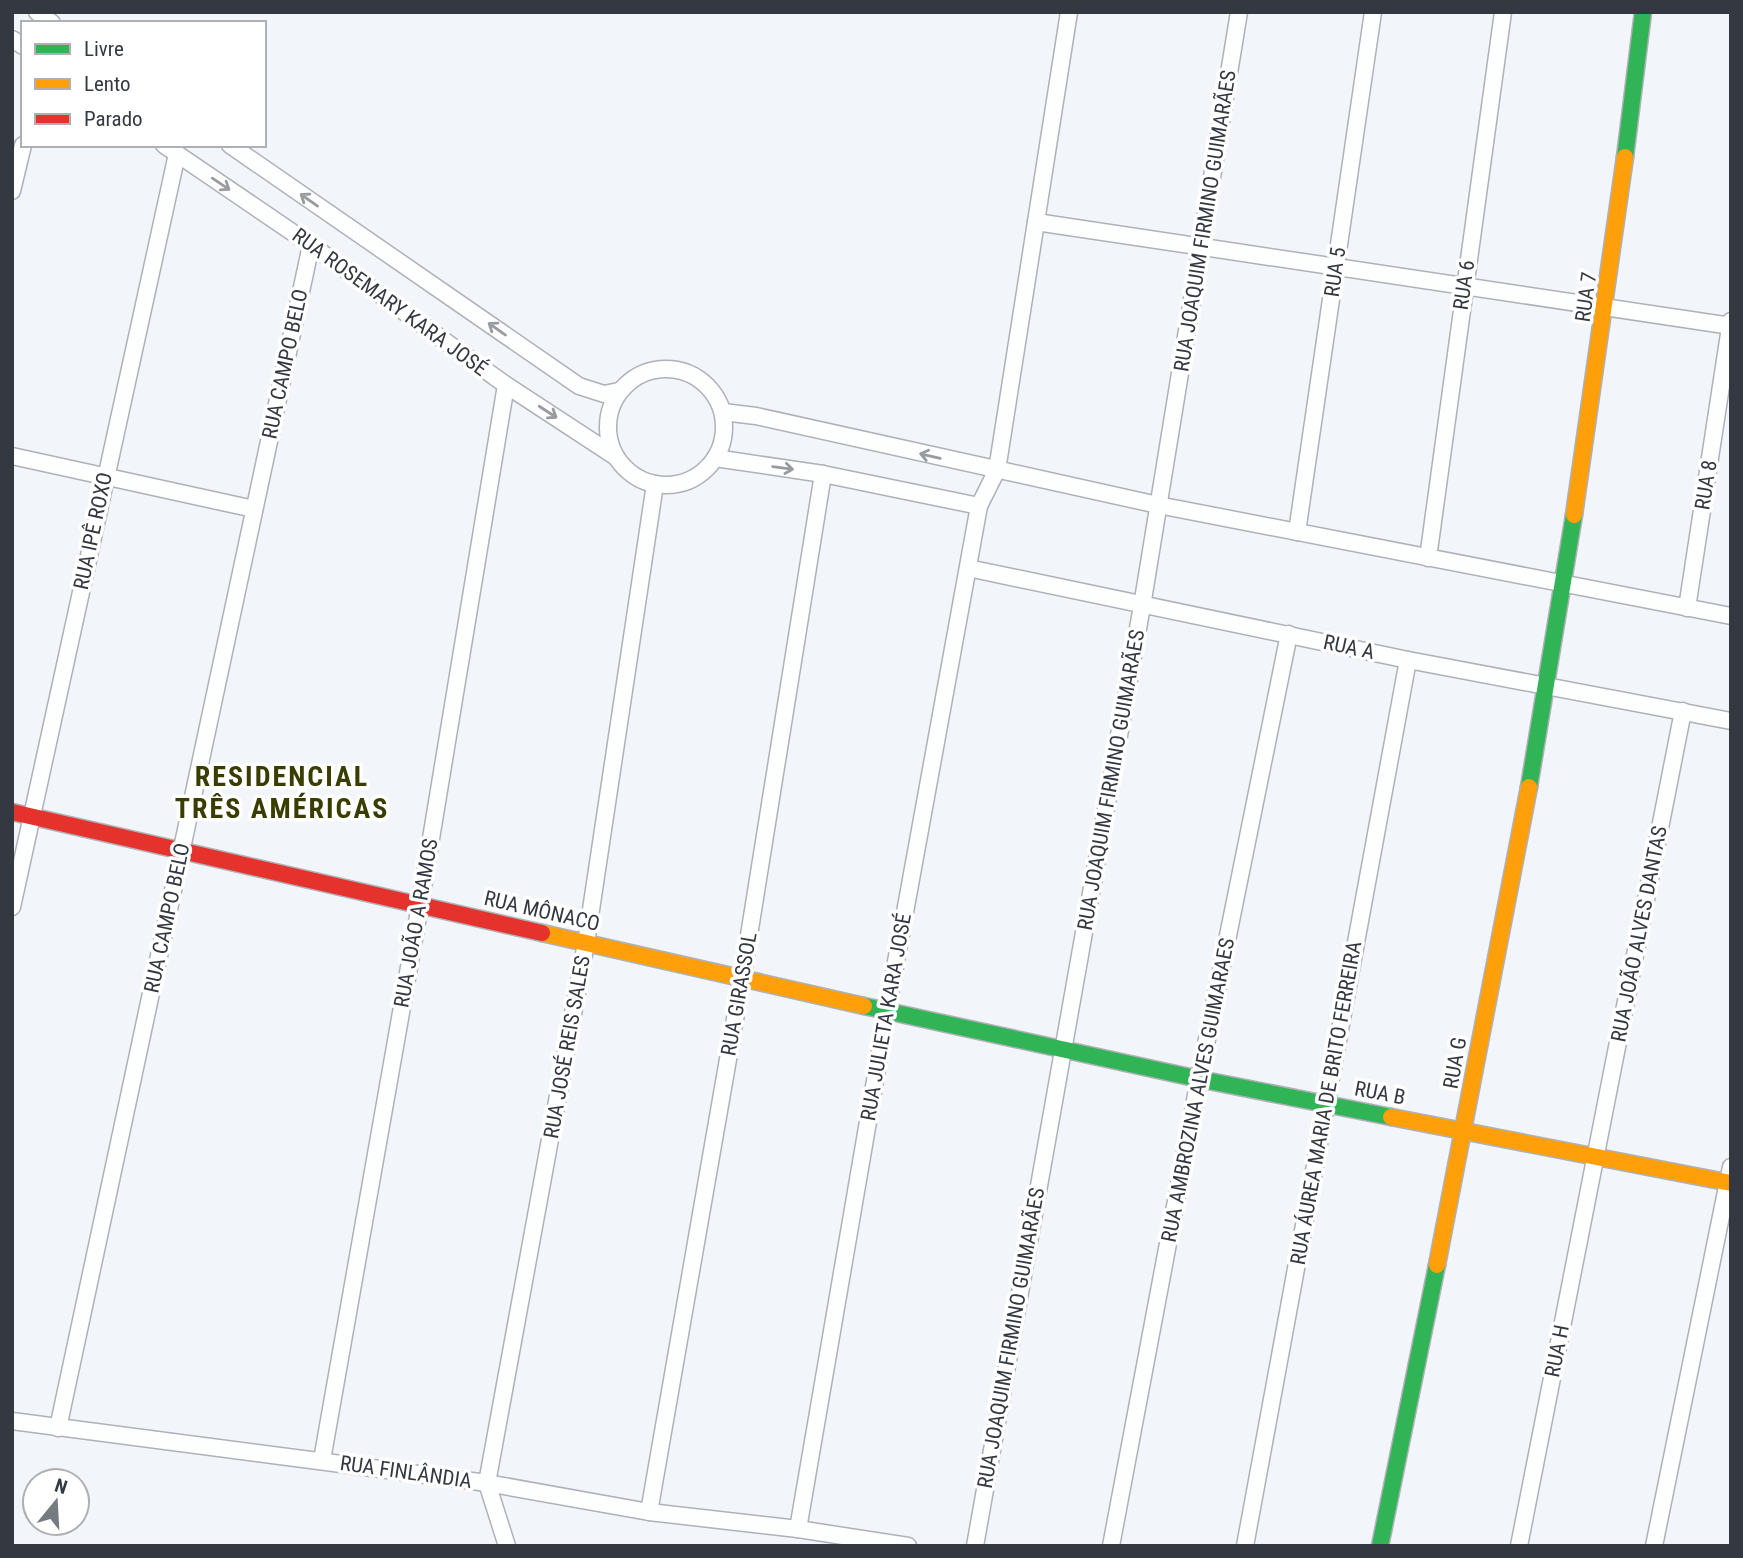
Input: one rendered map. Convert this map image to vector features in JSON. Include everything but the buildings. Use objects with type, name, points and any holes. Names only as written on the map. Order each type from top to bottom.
[{"type":"street","name":"RUA JULIETA KARA JOSÉ","points":[[799,1529],[887,1011],[979,506],[997,470],[1069,12]]},
{"type":"street","name":"RUA JOAQUIM FIRMINO GUIMARÃES","points":[[975,1546],[1142,606],[1239,12]]},
{"type":"street","name":"RUA 5","points":[[1297,532],[1373,12]]},
{"type":"street","name":"RUA 6","points":[[1428,558],[1503,12]]},
{"type":"street","name":"RUA 7","points":[[1563,585],[1606,307],[1643,12]]},
{"type":"street","points":[[12,191],[23,147]]},
{"type":"street","name":"RUA ROSEMARY KARA JOSÉ","points":[[233,147],[579,386],[604,394],[619,391]]},
{"type":"street","name":"RUA ROSEMARY KARA JOSÉ","points":[[171,150],[311,245],[506,385],[616,457],[640,479],[655,484]]},
{"type":"street","name":"RUA IPÊ ROXO","points":[[12,907],[105,475],[171,150]]},
{"type":"street","points":[[1036,222],[1731,324]]},
{"type":"street","name":"RUA CAMPO BELO","points":[[58,1428],[311,245]]},
{"type":"street","name":"RUA 8","points":[[1687,608],[1731,324]]},
{"type":"street","points":[[616,457],[609,441],[607,423],[611,405],[619,391],[645,372],[678,370],[706,384],[723,412],[724,436],[715,458],[696,477],[669,485],[655,484]]},
{"type":"street","name":"RUA JOÃO A RAMOS","points":[[321,1460],[420,905],[506,385]]},
{"type":"street","points":[[723,412],[756,416],[1158,505],[1563,585],[1731,615]]},
{"type":"street","points":[[12,456],[254,509]]},
{"type":"street","points":[[715,458],[823,474],[979,506]]},
{"type":"street","name":"RUA GIRASSOL","points":[[649,1513],[742,979],[823,474]]},
{"type":"street","name":"RUA JOSÉ REIS SALES","points":[[487,1483],[586,943],[655,484]]},
{"type":"street","name":"RUA A","points":[[968,568],[1408,660],[1547,684],[1731,721]]},
{"type":"street","name":"RUA G","points":[[1380,1546],[1464,1131],[1563,585]]},
{"type":"street","name":"RUA AMBROZINA ALVES GUIMARAES","points":[[1111,1546],[1199,1079],[1289,634]]},
{"type":"street","name":"RUA ÁUREA MARIA DE BRITO FERREIRA","points":[[1245,1546],[1408,660]]},
{"type":"street","name":"RUA JOÃO ALVES DANTAS","points":[[1595,1157],[1683,711]]},
{"type":"street","name":"RUA MÔNACO","points":[[12,812],[742,979],[1062,1049]]},
{"type":"street","name":"RUA B","points":[[1062,1049],[1199,1079],[1595,1157],[1730,1177]]},
{"type":"street","name":"RUA H","points":[[1519,1546],[1595,1157]]},
{"type":"street","points":[[1654,1546],[1730,1177]]},
{"type":"street","name":"RUA FINLÂNDIA","points":[[12,1421],[487,1483],[649,1513],[799,1529],[908,1546]]},
{"type":"street","points":[[487,1483],[507,1546]]},
{"type":"traffic: fast","points":[[1625,157],[1643,12]]},
{"type":"traffic: fast","points":[[1529,787],[1574,515]]},
{"type":"traffic: fast","points":[[864,1006],[1199,1079],[1391,1117]]},
{"type":"traffic: fast","points":[[1380,1546],[1437,1265]]},
{"type":"traffic: slow","points":[[1574,515],[1625,157]]},
{"type":"traffic: slow","points":[[1437,1265],[1529,787]]},
{"type":"traffic: slow","points":[[542,933],[864,1006]]},
{"type":"traffic: slow","points":[[1391,1117],[1731,1183]]},
{"type":"traffic: jam","points":[[12,812],[542,933]]},
{"type":"district","name":"RESIDENCIAL TRÊS AMÉRICAS","points":[[282,792]]}]
